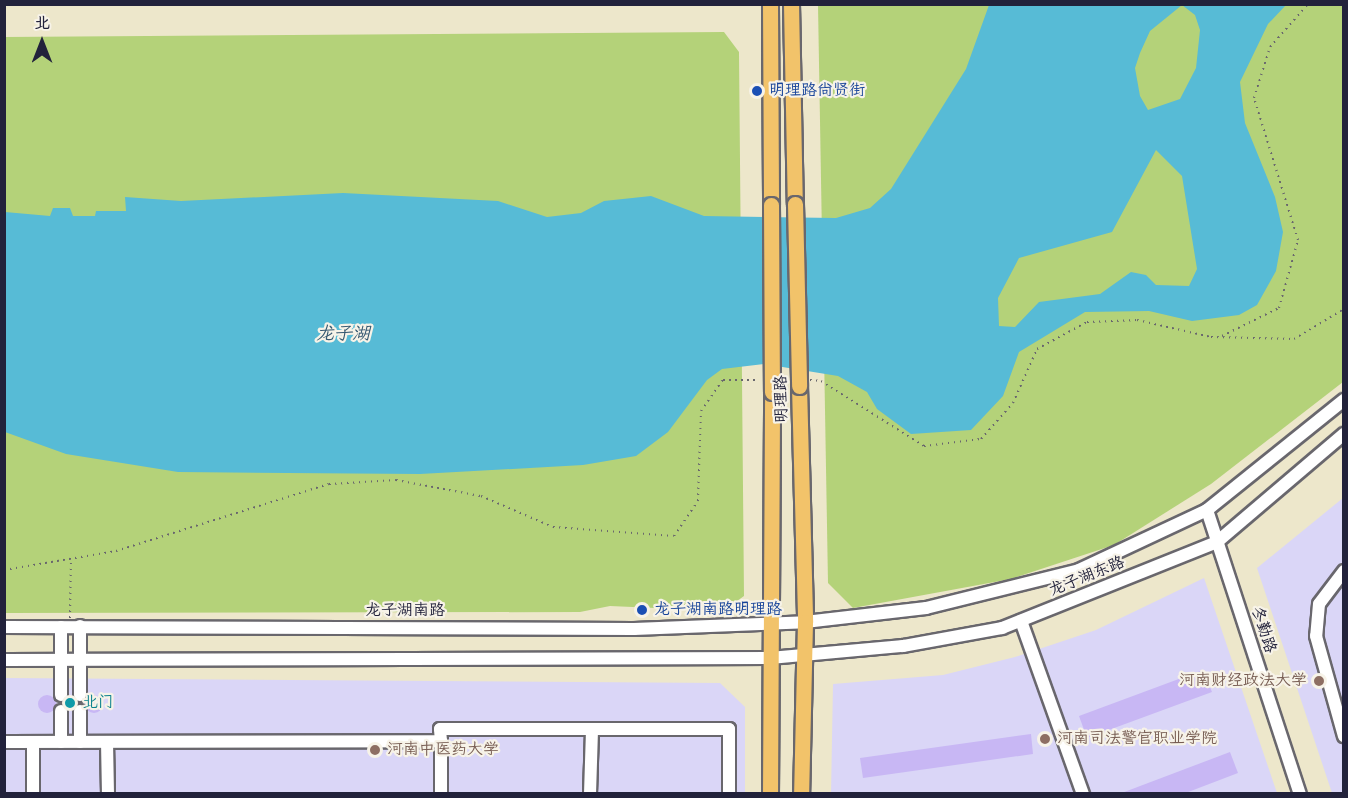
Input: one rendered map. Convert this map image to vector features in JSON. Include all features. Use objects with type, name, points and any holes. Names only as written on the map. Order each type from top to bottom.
[{"type":"main road","name":"明理路","points":[[770,4],[769,386],[772,624],[770,794]]},
{"type":"main road","name":"明理路","points":[[791,4],[804,622],[801,794]]},
{"type":"street","name":"龙子湖东路","points":[[804,622],[926,608],[1079,570],[1207,510],[1344,400]]},
{"type":"street","name":"龙子湖东路","points":[[802,657],[903,646],[1021,621],[1217,542],[1344,434]]},
{"type":"street","name":"冬勤路","points":[[1207,510],[1300,794]]},
{"type":"street","points":[[1344,571],[1319,604],[1316,636],[1344,736]]},
{"type":"street","points":[[1021,621],[1083,794]]},
{"type":"street","name":"龙子湖南路","points":[[4,627],[634,629],[804,622]]},
{"type":"street","points":[[70,626],[80,660],[80,695]]},
{"type":"street","points":[[61,695],[62,660],[70,626]]},
{"type":"street","points":[[4,660],[802,657]]},
{"type":"street","points":[[61,711],[61,742]]},
{"type":"street","points":[[80,711],[81,742]]},
{"type":"street","points":[[441,794],[440,729],[729,729],[729,794]]},
{"type":"street","points":[[590,794],[592,729]]},
{"type":"street","points":[[4,742],[441,741]]},
{"type":"street","points":[[33,742],[33,794]]},
{"type":"street","points":[[107,742],[108,794]]},
{"type":"path","points":[[1219,337],[1279,308],[1298,240],[1254,98],[1270,46],[1308,4]]},
{"type":"path","points":[[799,383],[821,381],[924,446],[981,439],[1013,403],[1037,349],[1087,322],[1137,320],[1219,337],[1294,339],[1344,309]]},
{"type":"path","points":[[4,570],[71,560],[329,484],[396,480],[481,496],[553,526],[674,536],[698,501],[701,411],[723,380],[769,386]]},
{"type":"path","points":[[70,626],[71,560]]},
{"type":"shaded area","name":"河南财经政法大学","points":[[1343,498],[1343,793],[1332,793],[1257,568]]},
{"type":"shaded area","name":"河南司法警官职业学院","points":[[1204,578],[1277,793],[831,794],[833,684],[943,675],[1015,657],[1096,630]]},
{"type":"shaded area","name":"河南中医药大学","points":[[5,678],[720,683],[745,707],[745,793],[5,794]]},
{"type":"green space","points":[[818,5],[1343,5],[1343,382],[1211,484],[1114,545],[1011,579],[853,608],[828,583]]},
{"type":"green space","points":[[724,32],[739,52],[744,596],[723,611],[610,606],[580,612],[5,613],[4,37]]},
{"type":"water","name":"龙子湖","points":[[989,5],[1182,5],[1286,5],[1268,24],[1240,82],[1245,123],[1275,197],[1283,232],[1276,271],[1257,305],[1239,315],[1192,321],[1149,311],[1085,312],[1019,352],[1003,396],[971,430],[911,434],[877,409],[867,392],[838,376],[764,364],[722,369],[707,380],[668,432],[636,456],[583,465],[420,474],[178,472],[66,454],[5,432],[5,212],[50,216],[53,208],[70,208],[73,216],[95,216],[96,211],[126,211],[125,197],[181,201],[343,193],[498,201],[547,217],[581,213],[604,201],[651,196],[704,216],[836,218],[870,208],[891,189],[966,69]],"holes":[[[1182,5],[1195,15],[1200,30],[1196,68],[1180,99],[1148,110],[1140,96],[1135,68],[1150,31]],[[1156,150],[1182,176],[1197,269],[1189,286],[1156,285],[1146,275],[1131,272],[1100,294],[1039,302],[1015,327],[999,326],[998,298],[1019,258],[1112,232]]]},
{"type":"building","points":[[1203,670],[1212,692],[1087,738],[1079,716]]},
{"type":"building","points":[[47,695],[53,698],[56,704],[53,710],[47,713],[41,710],[38,704],[41,698]]},
{"type":"building","points":[[94,695],[100,698],[103,704],[100,710],[94,713],[88,710],[85,704],[88,698]]},
{"type":"building","points":[[1031,734],[1033,754],[863,778],[860,758]]},
{"type":"building","points":[[1230,752],[1238,773],[1183,794],[1119,794]]},
{"type":"place","name":"明理路尚贤街","points":[[757,91]]},
{"type":"place","name":"龙子湖南路明理路","points":[[642,610]]},
{"type":"place","name":"河南财经政法大学","points":[[1319,681]]},
{"type":"place","name":"北门","points":[[70,703]]},
{"type":"place","name":"河南司法警官职业学院","points":[[1045,739]]},
{"type":"place","name":"河南中医药大学","points":[[375,750]]}]
